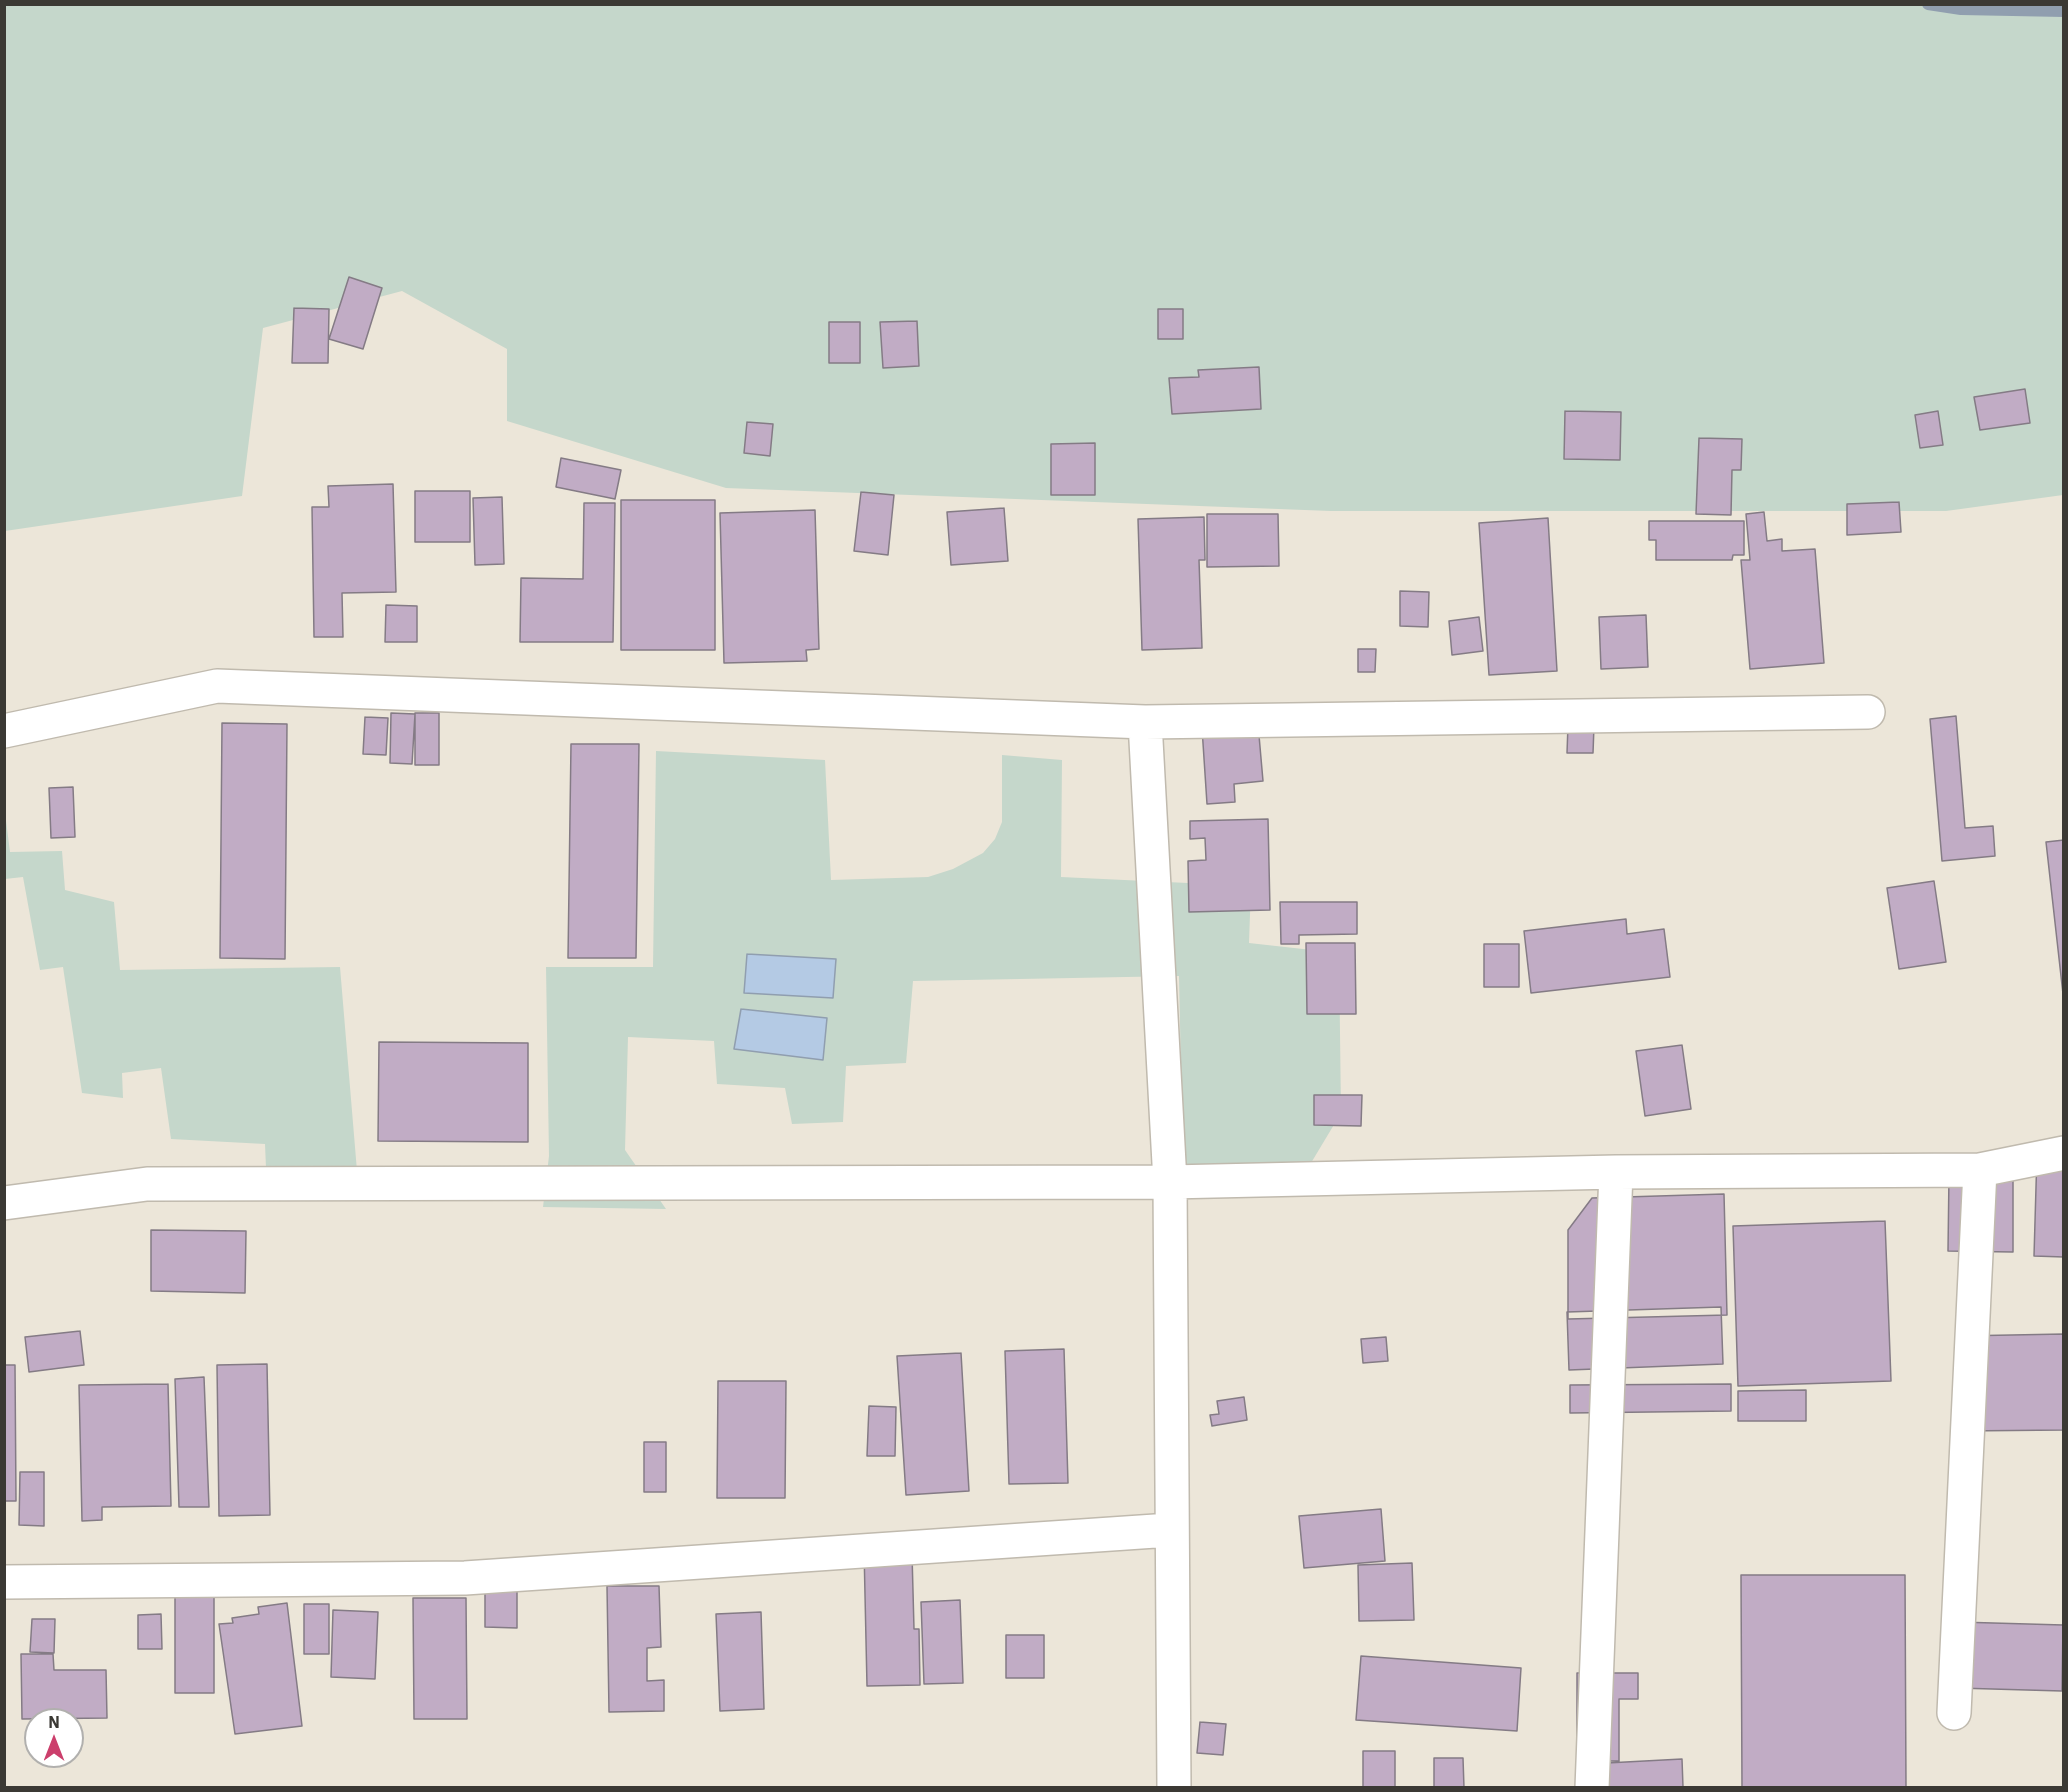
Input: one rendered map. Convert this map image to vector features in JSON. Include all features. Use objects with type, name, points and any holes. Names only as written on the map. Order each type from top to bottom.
[{"type":"street","points":[[4,731],[217,686],[1145,722],[1868,711]]},
{"type":"street","points":[[1145,722],[1170,1182],[1170,1530],[1174,1788]]},
{"type":"street","points":[[4,1203],[147,1184],[1170,1182],[1616,1172],[1980,1170],[2064,1153]]},
{"type":"street","points":[[1954,1713],[1980,1170]]},
{"type":"street","points":[[1592,1788],[1616,1172]]},
{"type":"street","points":[[4,1582],[465,1578],[1170,1530]]},
{"type":"green space","points":[[4,5],[2063,5],[2063,495],[1946,511],[1331,511],[726,488],[507,421],[507,349],[402,291],[263,328],[242,496],[5,531]]},
{"type":"green space","points":[[656,751],[825,760],[831,880],[928,877],[953,869],[983,853],[995,839],[1002,822],[1002,755],[1062,760],[1061,877],[1251,886],[1249,943],[1339,953],[1341,1113],[1311,1163],[1183,1166],[1179,976],[913,981],[906,1063],[846,1066],[843,1122],[792,1124],[785,1088],[717,1084],[714,1041],[628,1037],[625,1150],[666,1209],[543,1207],[549,1156],[546,967],[653,967]]},
{"type":"green space","points":[[4,805],[10,852],[62,851],[65,890],[114,902],[120,970],[340,967],[357,1171],[266,1168],[265,1144],[171,1139],[161,1068],[122,1073],[123,1098],[82,1093],[63,967],[40,970],[23,877],[5,879]]},
{"type":"water","points":[[747,954],[836,959],[833,998],[744,993]]},
{"type":"water","points":[[741,1009],[827,1018],[823,1060],[734,1049]]},
{"type":"building","points":[[349,277],[382,288],[363,349],[329,339]]},
{"type":"building","points":[[294,308],[329,309],[328,363],[292,363]]},
{"type":"building","points":[[1158,309],[1183,309],[1183,339],[1158,339]]},
{"type":"building","points":[[917,321],[919,366],[883,368],[880,322]]},
{"type":"building","points":[[829,322],[860,322],[860,363],[829,363]]},
{"type":"building","points":[[1259,367],[1261,409],[1172,414],[1169,378],[1199,377],[1198,370]]},
{"type":"building","points":[[2025,389],[2030,423],[1980,430],[1974,397]]},
{"type":"building","points":[[1565,411],[1621,412],[1620,460],[1564,459]]},
{"type":"building","points":[[1938,411],[1943,445],[1920,448],[1915,415]]},
{"type":"building","points":[[747,422],[773,424],[770,456],[744,453]]},
{"type":"building","points":[[1699,438],[1742,439],[1741,470],[1732,470],[1731,515],[1696,514]]},
{"type":"building","points":[[1095,443],[1095,495],[1051,495],[1051,444]]},
{"type":"building","points":[[561,458],[621,470],[615,499],[556,487]]},
{"type":"building","points":[[393,484],[396,592],[342,593],[343,637],[314,637],[312,507],[329,507],[328,486]]},
{"type":"building","points":[[415,491],[470,491],[470,542],[415,542]]},
{"type":"building","points":[[861,492],[894,495],[888,555],[854,551]]},
{"type":"building","points":[[502,497],[504,564],[475,565],[473,498]]},
{"type":"building","points":[[621,500],[715,500],[715,650],[621,650]]},
{"type":"building","points":[[1899,502],[1901,532],[1847,535],[1847,504]]},
{"type":"building","points":[[584,503],[615,503],[613,642],[520,642],[521,578],[583,579]]},
{"type":"building","points":[[1004,508],[1008,561],[951,565],[947,512]]},
{"type":"building","points":[[815,510],[819,649],[806,650],[807,661],[724,663],[720,513]]},
{"type":"building","points":[[1764,512],[1767,541],[1782,539],[1782,551],[1815,549],[1824,663],[1750,669],[1741,560],[1750,560],[1746,514]]},
{"type":"building","points":[[1207,514],[1278,514],[1279,566],[1207,567]]},
{"type":"building","points":[[1204,517],[1205,560],[1199,560],[1202,648],[1142,650],[1138,519]]},
{"type":"building","points":[[1548,518],[1557,671],[1489,675],[1479,523]]},
{"type":"building","points":[[1649,521],[1744,521],[1744,555],[1733,555],[1732,560],[1656,560],[1656,540],[1649,540]]},
{"type":"building","points":[[1400,591],[1429,592],[1428,627],[1400,626]]},
{"type":"building","points":[[386,605],[417,606],[417,642],[385,642]]},
{"type":"building","points":[[1646,615],[1648,667],[1601,669],[1599,617]]},
{"type":"building","points":[[1479,617],[1483,651],[1452,655],[1449,621]]},
{"type":"building","points":[[1358,649],[1376,649],[1375,672],[1358,672]]},
{"type":"building","points":[[391,713],[415,714],[412,764],[390,763]]},
{"type":"building","points":[[415,713],[439,713],[439,765],[415,765]]},
{"type":"building","points":[[1956,716],[1965,828],[1993,826],[1995,856],[1942,861],[1930,719]]},
{"type":"building","points":[[365,717],[388,718],[386,755],[363,754]]},
{"type":"building","points":[[222,723],[287,724],[285,959],[220,958]]},
{"type":"building","points":[[1258,724],[1263,781],[1234,784],[1235,802],[1207,804],[1202,728]]},
{"type":"building","points":[[1568,725],[1594,726],[1593,753],[1567,753]]},
{"type":"building","points":[[571,744],[639,744],[636,958],[568,958]]},
{"type":"building","points":[[73,787],[75,837],[51,838],[49,788]]},
{"type":"building","points":[[1268,819],[1270,910],[1189,912],[1188,861],[1206,860],[1205,838],[1190,839],[1190,821]]},
{"type":"building","points":[[2064,840],[2064,1003],[2046,842]]},
{"type":"building","points":[[1934,881],[1946,962],[1899,969],[1887,888]]},
{"type":"building","points":[[1280,902],[1357,902],[1357,934],[1299,935],[1299,944],[1281,944]]},
{"type":"building","points":[[1626,919],[1627,934],[1664,929],[1670,977],[1531,993],[1524,931]]},
{"type":"building","points":[[1306,943],[1355,943],[1356,1014],[1307,1014]]},
{"type":"building","points":[[1484,944],[1519,944],[1519,987],[1484,987]]},
{"type":"building","points":[[379,1042],[528,1043],[528,1142],[378,1141]]},
{"type":"building","points":[[1682,1045],[1691,1109],[1645,1116],[1636,1051]]},
{"type":"building","points":[[1314,1095],[1362,1095],[1361,1126],[1314,1125]]},
{"type":"building","points":[[2037,1153],[2064,1154],[2064,1257],[2034,1256]]},
{"type":"building","points":[[2013,1154],[2013,1252],[1948,1251],[1949,1175]]},
{"type":"building","points":[[1724,1194],[1727,1315],[1568,1319],[1568,1230],[1592,1198]]},
{"type":"building","points":[[1885,1221],[1891,1381],[1738,1386],[1733,1226]]},
{"type":"building","points":[[151,1230],[246,1231],[245,1293],[151,1291]]},
{"type":"building","points":[[1721,1307],[1723,1364],[1569,1370],[1567,1312]]},
{"type":"building","points":[[80,1331],[84,1365],[29,1372],[25,1337]]},
{"type":"building","points":[[2064,1334],[2064,1430],[1960,1431],[1959,1336]]},
{"type":"building","points":[[1386,1337],[1388,1361],[1363,1363],[1361,1339]]},
{"type":"building","points":[[1064,1349],[1068,1483],[1009,1484],[1005,1351]]},
{"type":"building","points":[[961,1353],[969,1491],[906,1495],[897,1356]]},
{"type":"building","points":[[267,1364],[270,1515],[219,1516],[217,1365]]},
{"type":"building","points":[[4,1365],[15,1365],[16,1501],[4,1501]]},
{"type":"building","points":[[204,1377],[209,1507],[179,1507],[175,1379]]},
{"type":"building","points":[[718,1381],[786,1381],[785,1498],[717,1498]]},
{"type":"building","points":[[168,1384],[171,1506],[102,1507],[102,1520],[82,1521],[79,1385]]},
{"type":"building","points":[[1731,1384],[1731,1411],[1570,1413],[1570,1385]]},
{"type":"building","points":[[1806,1390],[1806,1421],[1738,1421],[1738,1391]]},
{"type":"building","points":[[1244,1397],[1247,1420],[1212,1426],[1210,1415],[1219,1414],[1217,1401]]},
{"type":"building","points":[[869,1406],[896,1407],[895,1456],[867,1456]]},
{"type":"building","points":[[644,1442],[666,1442],[666,1492],[644,1492]]},
{"type":"building","points":[[20,1472],[44,1472],[44,1526],[19,1525]]},
{"type":"building","points":[[1381,1509],[1385,1561],[1304,1568],[1299,1516]]},
{"type":"building","points":[[864,1549],[912,1554],[914,1629],[919,1629],[920,1685],[867,1686]]},
{"type":"building","points":[[1412,1563],[1414,1620],[1359,1621],[1358,1565]]},
{"type":"building","points":[[1741,1575],[1905,1575],[1906,1788],[1742,1788]]},
{"type":"building","points":[[175,1585],[214,1585],[214,1693],[175,1693]]},
{"type":"building","points":[[485,1586],[517,1587],[517,1628],[485,1627]]},
{"type":"building","points":[[607,1586],[659,1586],[661,1647],[647,1648],[647,1681],[664,1680],[664,1711],[609,1712]]},
{"type":"building","points":[[413,1598],[466,1598],[467,1719],[414,1719]]},
{"type":"building","points":[[960,1600],[963,1683],[924,1684],[921,1602]]},
{"type":"building","points":[[287,1603],[302,1726],[235,1734],[219,1624],[233,1623],[232,1618],[259,1614],[258,1607]]},
{"type":"building","points":[[304,1604],[329,1604],[329,1654],[304,1654]]},
{"type":"building","points":[[333,1610],[378,1612],[375,1679],[331,1677]]},
{"type":"building","points":[[761,1612],[764,1709],[720,1711],[716,1614]]},
{"type":"building","points":[[161,1614],[162,1649],[138,1649],[138,1615]]},
{"type":"building","points":[[32,1619],[55,1619],[54,1653],[30,1652]]},
{"type":"building","points":[[1958,1622],[2063,1625],[2062,1691],[1957,1688]]},
{"type":"building","points":[[1006,1635],[1044,1635],[1044,1678],[1006,1678]]},
{"type":"building","points":[[21,1654],[53,1654],[54,1670],[106,1670],[107,1718],[84,1718],[84,1708],[24,1708],[24,1719],[22,1719]]},
{"type":"building","points":[[1361,1656],[1521,1668],[1517,1731],[1356,1720]]},
{"type":"building","points":[[1577,1673],[1638,1673],[1638,1699],[1619,1699],[1619,1761],[1577,1761]]},
{"type":"building","points":[[1200,1722],[1226,1724],[1223,1755],[1197,1753]]},
{"type":"building","points":[[1363,1751],[1395,1751],[1395,1788],[1363,1788]]},
{"type":"building","points":[[1434,1758],[1463,1758],[1464,1788],[1434,1788]]},
{"type":"building","points":[[1682,1759],[1683,1787],[1608,1788],[1607,1763]]},
{"type":"waterway","points":[[1928,4],[1961,9],[2064,11]]}]
